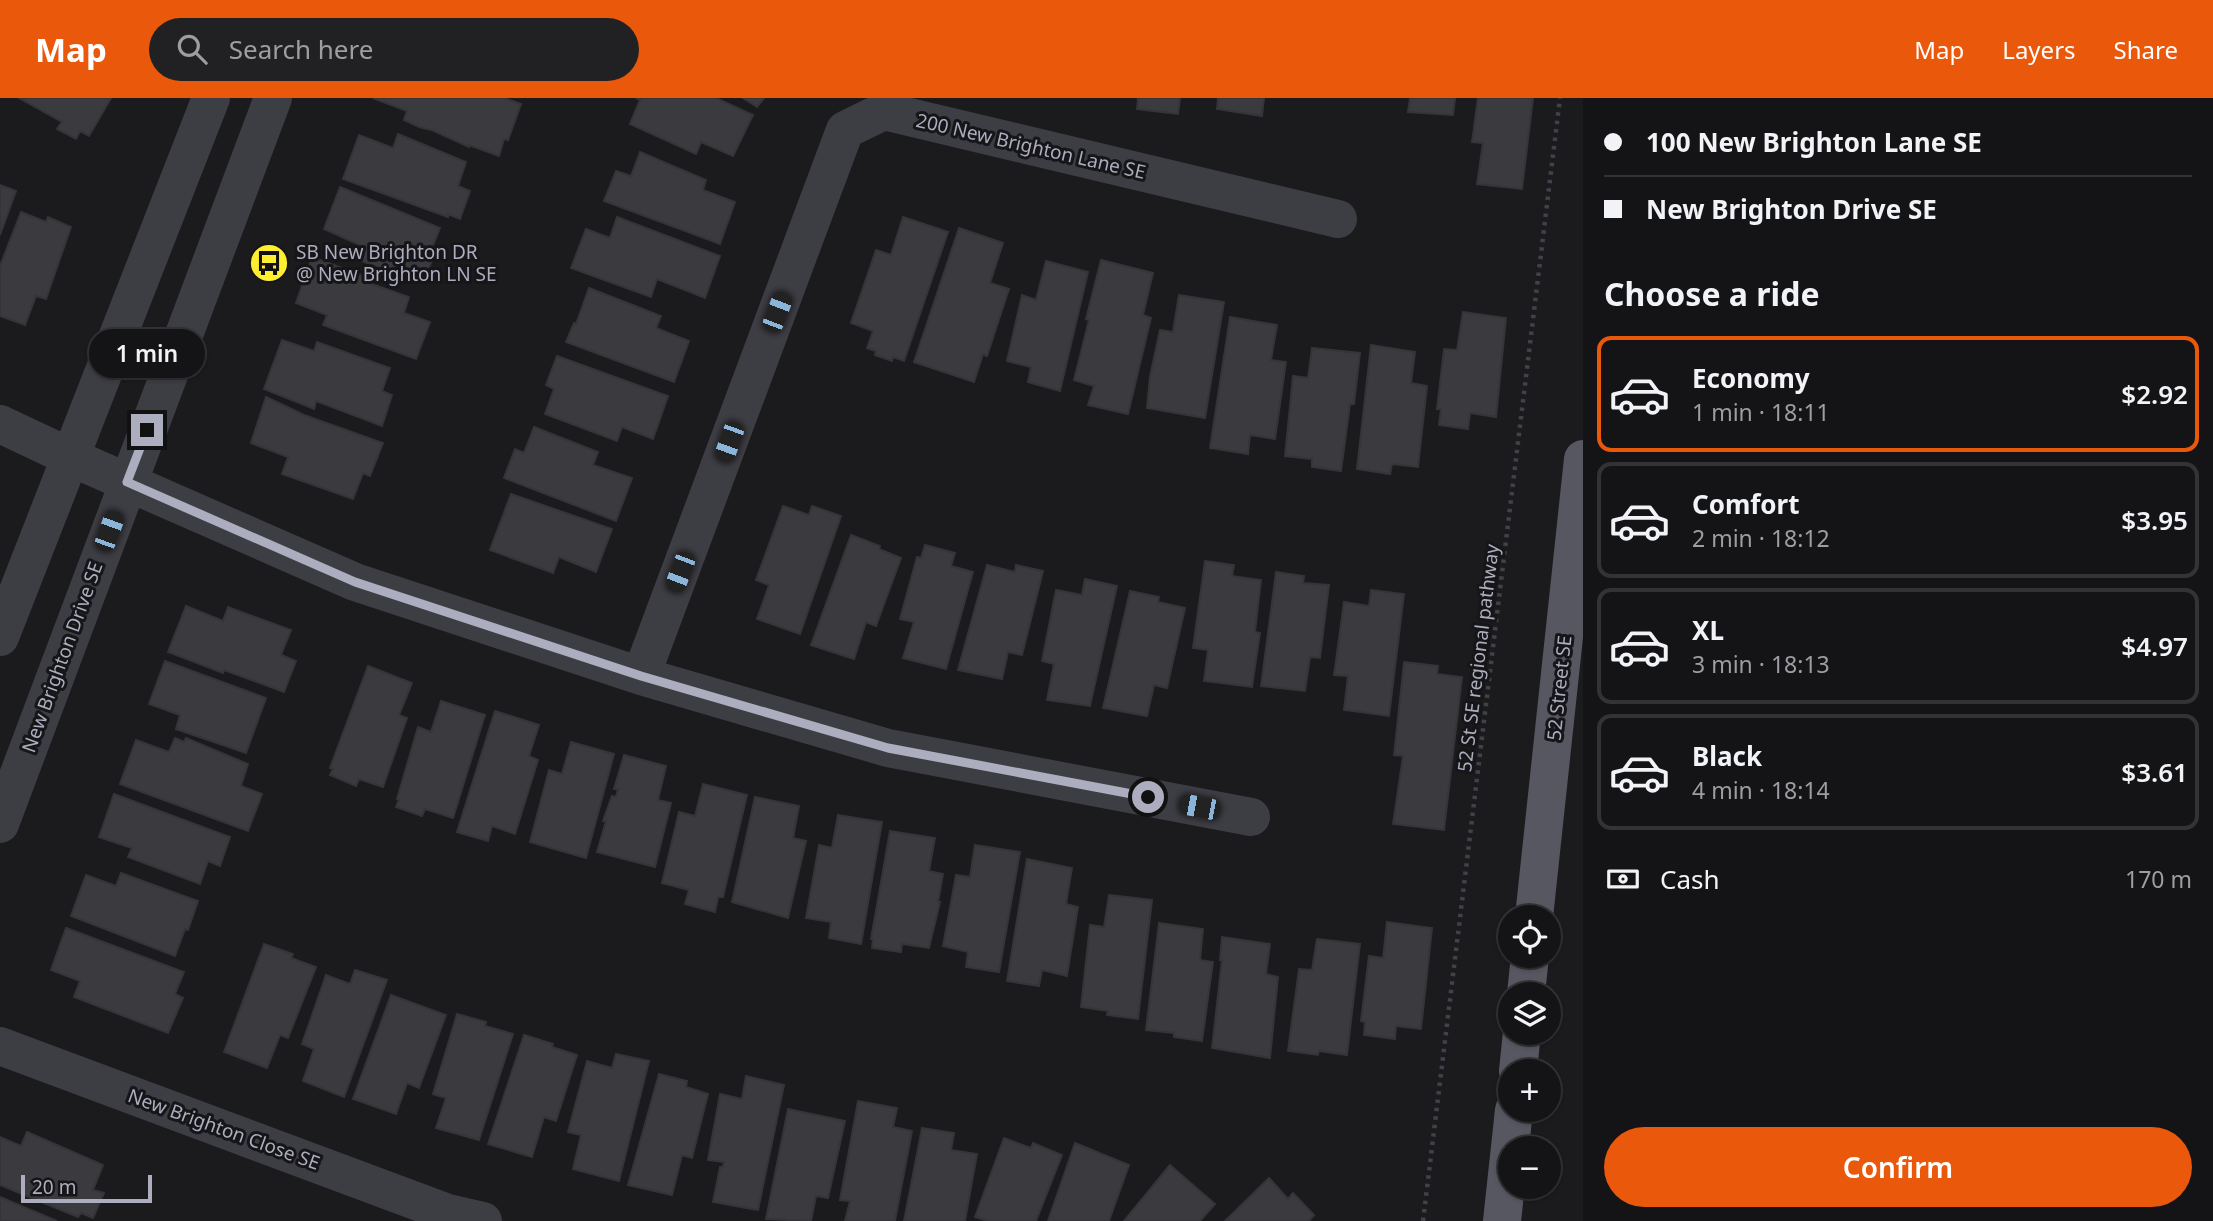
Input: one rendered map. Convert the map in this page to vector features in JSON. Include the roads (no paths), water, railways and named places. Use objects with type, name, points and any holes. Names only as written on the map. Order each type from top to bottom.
[{"type":"main road","name":"52 Street SE","points":[[1535,905],[1583,459]]},
{"type":"main road","points":[[1502,1221],[1513,1122]]},
{"type":"street","points":[[0,637],[211,98]]},
{"type":"street","name":"New Brighton Drive SE","points":[[0,824],[273,98]]},
{"type":"street","name":"200 New Brighton Lane SE","points":[[641,676],[845,130],[884,111],[1338,219]]},
{"type":"street","points":[[0,424],[355,582],[641,676],[888,748],[1251,817]]},
{"type":"street","name":"New Brighton Close SE","points":[[0,1046],[458,1218]]},
{"type":"place","name":"SB New Brighton DR @ New Brighton LN SE","points":[[269,263]]}]
